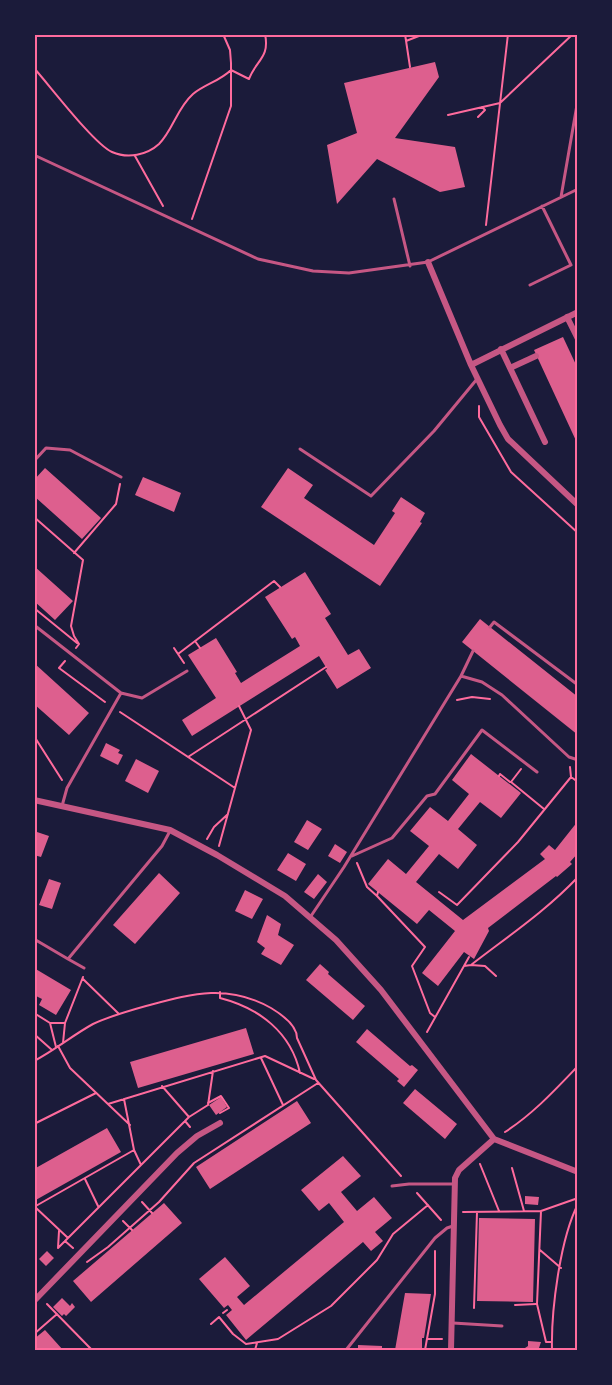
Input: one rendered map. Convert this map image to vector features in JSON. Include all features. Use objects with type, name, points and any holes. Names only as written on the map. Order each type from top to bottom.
[{"type":"street","points":[[428,262],[477,379],[508,439],[578,505]]},
{"type":"street","points":[[471,365],[578,312]]},
{"type":"street","points":[[567,317],[578,339]]},
{"type":"street","points":[[501,349],[545,442]]},
{"type":"street","points":[[510,368],[536,356]]},
{"type":"street","points":[[34,800],[170,830],[285,896],[311,916],[336,940],[381,990],[494,1139],[578,1172]]},
{"type":"street","points":[[37,1299],[177,1153],[197,1136],[220,1123]]},
{"type":"street","points":[[452,1350],[454,1178],[459,1170],[494,1139]]},
{"type":"lane","points":[[561,197],[578,99]]},
{"type":"lane","points":[[34,155],[258,259],[299,269],[349,273],[428,262],[578,189]]},
{"type":"lane","points":[[394,199],[410,266]]},
{"type":"lane","points":[[530,285],[571,265],[542,206]]},
{"type":"lane","points":[[300,449],[371,496],[434,431],[477,379]]},
{"type":"lane","points":[[34,461],[46,448],[70,450],[121,477]]},
{"type":"lane","points":[[490,627],[494,622],[578,685]]},
{"type":"lane","points":[[34,625],[122,693],[142,698],[187,671]]},
{"type":"lane","points":[[311,916],[352,856],[461,676],[473,651]]},
{"type":"lane","points":[[461,676],[482,682],[502,694],[569,757],[578,760]]},
{"type":"lane","points":[[62,806],[67,788],[122,693]]},
{"type":"lane","points":[[352,856],[392,838],[427,796],[435,794],[482,730],[537,772]]},
{"type":"lane","points":[[68,959],[162,846],[170,830]]},
{"type":"lane","points":[[34,939],[84,968]]},
{"type":"lane","points":[[392,1186],[454,1184]]},
{"type":"lane","points":[[346,1350],[435,1238],[447,1228],[455,1226]]},
{"type":"lane","points":[[451,1323],[502,1326]]},
{"type":"path","points":[[189,228],[231,106],[230,50],[223,34]]},
{"type":"path","points":[[231,70],[249,79],[265,52],[267,45],[265,34]]},
{"type":"path","points":[[405,34],[410,67]]},
{"type":"path","points":[[406,41],[424,34]]},
{"type":"path","points":[[486,225],[508,34]]},
{"type":"path","points":[[448,115],[500,103],[573,34]]},
{"type":"path","points":[[34,68],[105,148],[122,155],[135,156],[150,151],[161,142],[181,107],[191,96],[204,86],[224,77],[231,70]]},
{"type":"path","points":[[478,117],[485,110],[482,107]]},
{"type":"path","points":[[135,156],[171,220]]},
{"type":"path","points":[[482,389],[478,417],[511,472],[578,533]]},
{"type":"path","points":[[74,553],[116,504],[121,477]]},
{"type":"path","points":[[34,517],[82,560],[71,626],[79,644]]},
{"type":"path","points":[[178,654],[274,581],[280,587]]},
{"type":"path","points":[[34,608],[79,644]]},
{"type":"path","points":[[195,641],[200,648]]},
{"type":"path","points":[[79,644],[59,668],[112,707],[235,788]]},
{"type":"path","points":[[174,648],[187,671]]},
{"type":"path","points":[[188,757],[326,667]]},
{"type":"path","points":[[453,702],[472,697],[499,699],[502,694]]},
{"type":"path","points":[[217,855],[251,730],[239,706]]},
{"type":"path","points":[[34,736],[67,788]]},
{"type":"path","points":[[439,892],[457,905],[518,842],[571,777],[569,757]]},
{"type":"path","points":[[511,782],[525,763]]},
{"type":"path","points":[[499,776],[500,774],[511,782],[544,809]]},
{"type":"path","points":[[571,777],[578,782]]},
{"type":"path","points":[[203,847],[214,827],[228,814]]},
{"type":"path","points":[[352,856],[367,887],[425,947],[412,966],[430,1013],[435,1017]]},
{"type":"path","points":[[471,965],[562,893],[578,877]]},
{"type":"path","points":[[376,896],[378,892]]},
{"type":"path","points":[[427,1032],[469,957]]},
{"type":"path","points":[[464,966],[485,966],[496,976]]},
{"type":"path","points":[[63,1043],[65,1023],[83,979],[84,968]]},
{"type":"path","points":[[83,979],[119,1014]]},
{"type":"path","points":[[220,992],[220,998],[248,1007],[276,1028],[292,1049],[300,1073]]},
{"type":"path","points":[[34,1061],[91,1025],[119,1014],[186,995],[220,992],[245,997],[277,1011],[287,1020],[297,1032],[297,1038],[317,1082],[404,1179]]},
{"type":"path","points":[[34,1013],[50,1023],[65,1023]]},
{"type":"path","points":[[50,1023],[57,1047],[70,1068],[130,1125]]},
{"type":"path","points":[[34,1034],[52,1050]]},
{"type":"path","points":[[108,1104],[265,1056],[317,1082]]},
{"type":"path","points":[[261,1058],[283,1105]]},
{"type":"path","points":[[505,1132],[532,1112],[578,1066]]},
{"type":"path","points":[[208,1103],[213,1071]]},
{"type":"path","points":[[93,1264],[90,1260],[109,1248],[151,1212],[194,1163],[317,1082]]},
{"type":"path","points":[[162,1086],[189,1117]]},
{"type":"path","points":[[34,1124],[96,1093]]},
{"type":"path","points":[[59,1230],[58,1248],[185,1120],[221,1096],[229,1108],[218,1115]]},
{"type":"path","points":[[124,1099],[134,1150],[141,1165]]},
{"type":"path","points":[[185,1120],[197,1136]]},
{"type":"path","points":[[79,1253],[35,1207],[134,1150]]},
{"type":"path","points":[[479,1161],[499,1211]]},
{"type":"path","points":[[512,1168],[524,1211]]},
{"type":"path","points":[[85,1179],[98,1208]]},
{"type":"path","points":[[411,1187],[442,1220],[436,1228],[435,1294],[425,1350]]},
{"type":"path","points":[[463,1212],[541,1211],[578,1198]]},
{"type":"path","points":[[552,1350],[554,1309],[567,1233],[578,1204]]},
{"type":"path","points":[[212,1324],[219,1317],[233,1334],[246,1344],[278,1340],[330,1306],[377,1260],[393,1234],[428,1205]]},
{"type":"path","points":[[541,1211],[537,1304],[546,1342],[552,1342]]},
{"type":"path","points":[[474,1308],[477,1212]]},
{"type":"path","points":[[539,1249],[561,1268]]},
{"type":"path","points":[[37,1299],[57,1314],[92,1350]]},
{"type":"path","points":[[515,1305],[537,1304]]},
{"type":"path","points":[[224,1313],[227,1310]]},
{"type":"path","points":[[34,1334],[57,1314]]},
{"type":"path","points":[[427,1339],[451,1339]]},
{"type":"path","points":[[255,1350],[257,1342]]},
{"type":"building","points":[[435,62],[439,77],[395,138],[455,147],[465,187],[440,192],[377,159],[337,204],[327,145],[357,133],[344,83]]},
{"type":"building","points":[[563,337],[578,369],[578,445],[534,350]]},
{"type":"building","points":[[45,468],[101,518],[82,539],[34,496],[34,480]]},
{"type":"building","points":[[288,468],[313,485],[304,498],[374,545],[395,513],[392,511],[401,497],[425,513],[420,522],[422,523],[380,586],[261,507]]},
{"type":"building","points":[[143,477],[181,493],[174,512],[135,495]]},
{"type":"building","points":[[34,566],[73,601],[55,620],[34,601]]},
{"type":"building","points":[[305,572],[331,614],[325,618],[348,655],[359,649],[371,668],[337,689],[319,656],[192,736],[182,720],[216,698],[188,655],[216,638],[237,672],[235,673],[241,683],[300,646],[295,637],[292,639],[265,597]]},
{"type":"building","points":[[480,619],[578,697],[578,735],[462,642]]},
{"type":"building","points":[[34,663],[89,713],[69,735],[34,704]]},
{"type":"building","points":[[106,743],[120,750],[118,753],[123,755],[118,765],[100,756]]},
{"type":"building","points":[[471,754],[521,793],[501,818],[480,802],[458,829],[477,845],[458,869],[439,854],[416,882],[463,920],[545,859],[540,854],[549,845],[555,850],[578,821],[578,853],[570,862],[572,864],[557,877],[488,928],[489,931],[474,959],[464,952],[438,986],[422,973],[455,931],[429,910],[417,924],[368,884],[388,859],[406,874],[429,846],[410,831],[430,807],[448,821],[469,794],[452,780]]},
{"type":"building","points":[[136,759],[159,771],[148,793],[125,781]]},
{"type":"building","points":[[307,820],[322,829],[308,850],[294,842]]},
{"type":"building","points":[[34,831],[49,836],[41,857],[34,855]]},
{"type":"building","points":[[335,844],[347,852],[340,863],[328,856]]},
{"type":"building","points":[[288,853],[306,864],[296,881],[277,870]]},
{"type":"building","points":[[159,873],[180,893],[135,944],[113,925]]},
{"type":"building","points":[[318,874],[327,882],[314,899],[304,892]]},
{"type":"building","points":[[49,879],[61,883],[52,909],[39,905]]},
{"type":"building","points":[[245,890],[263,899],[252,919],[235,911]]},
{"type":"building","points":[[267,915],[281,924],[278,935],[294,945],[281,965],[261,954],[265,948],[257,942]]},
{"type":"building","points":[[320,964],[329,972],[328,974],[365,1006],[353,1020],[306,980]]},
{"type":"building","points":[[34,968],[71,990],[56,1015],[39,1005],[42,999],[34,995]]},
{"type":"building","points":[[246,1028],[254,1054],[138,1088],[130,1062]]},
{"type":"building","points":[[367,1029],[410,1066],[418,1070],[404,1087],[397,1081],[399,1079],[356,1042]]},
{"type":"building","points":[[415,1089],[457,1124],[445,1139],[403,1103]]},
{"type":"building","points":[[221,1097],[227,1107],[216,1115],[209,1105]]},
{"type":"building","points":[[297,1101],[311,1123],[210,1189],[196,1167]]},
{"type":"building","points":[[107,1128],[121,1152],[34,1201],[34,1169]]},
{"type":"building","points":[[343,1156],[361,1176],[341,1192],[357,1211],[374,1197],[392,1218],[375,1232],[383,1241],[371,1251],[363,1242],[246,1340],[226,1315],[232,1310],[228,1305],[224,1308],[199,1279],[225,1257],[250,1286],[237,1297],[244,1305],[344,1222],[329,1203],[319,1211],[301,1190]]},
{"type":"building","points":[[525,1196],[539,1197],[538,1205],[525,1204]]},
{"type":"building","points":[[164,1203],[182,1223],[91,1302],[73,1281]]},
{"type":"building","points":[[479,1218],[535,1219],[533,1302],[477,1301]]},
{"type":"building","points":[[47,1251],[54,1258],[46,1266],[39,1259]]},
{"type":"building","points":[[405,1293],[431,1294],[422,1348],[419,1350],[395,1350]]},
{"type":"building","points":[[62,1298],[70,1306],[72,1303],[75,1307],[66,1316],[64,1314],[62,1316],[53,1307]]},
{"type":"building","points":[[45,1330],[63,1350],[34,1350],[34,1339]]},
{"type":"building","points":[[528,1341],[541,1342],[539,1348],[541,1350],[525,1348],[528,1346]]},
{"type":"building","points":[[358,1345],[382,1346],[382,1350],[358,1350]]}]
